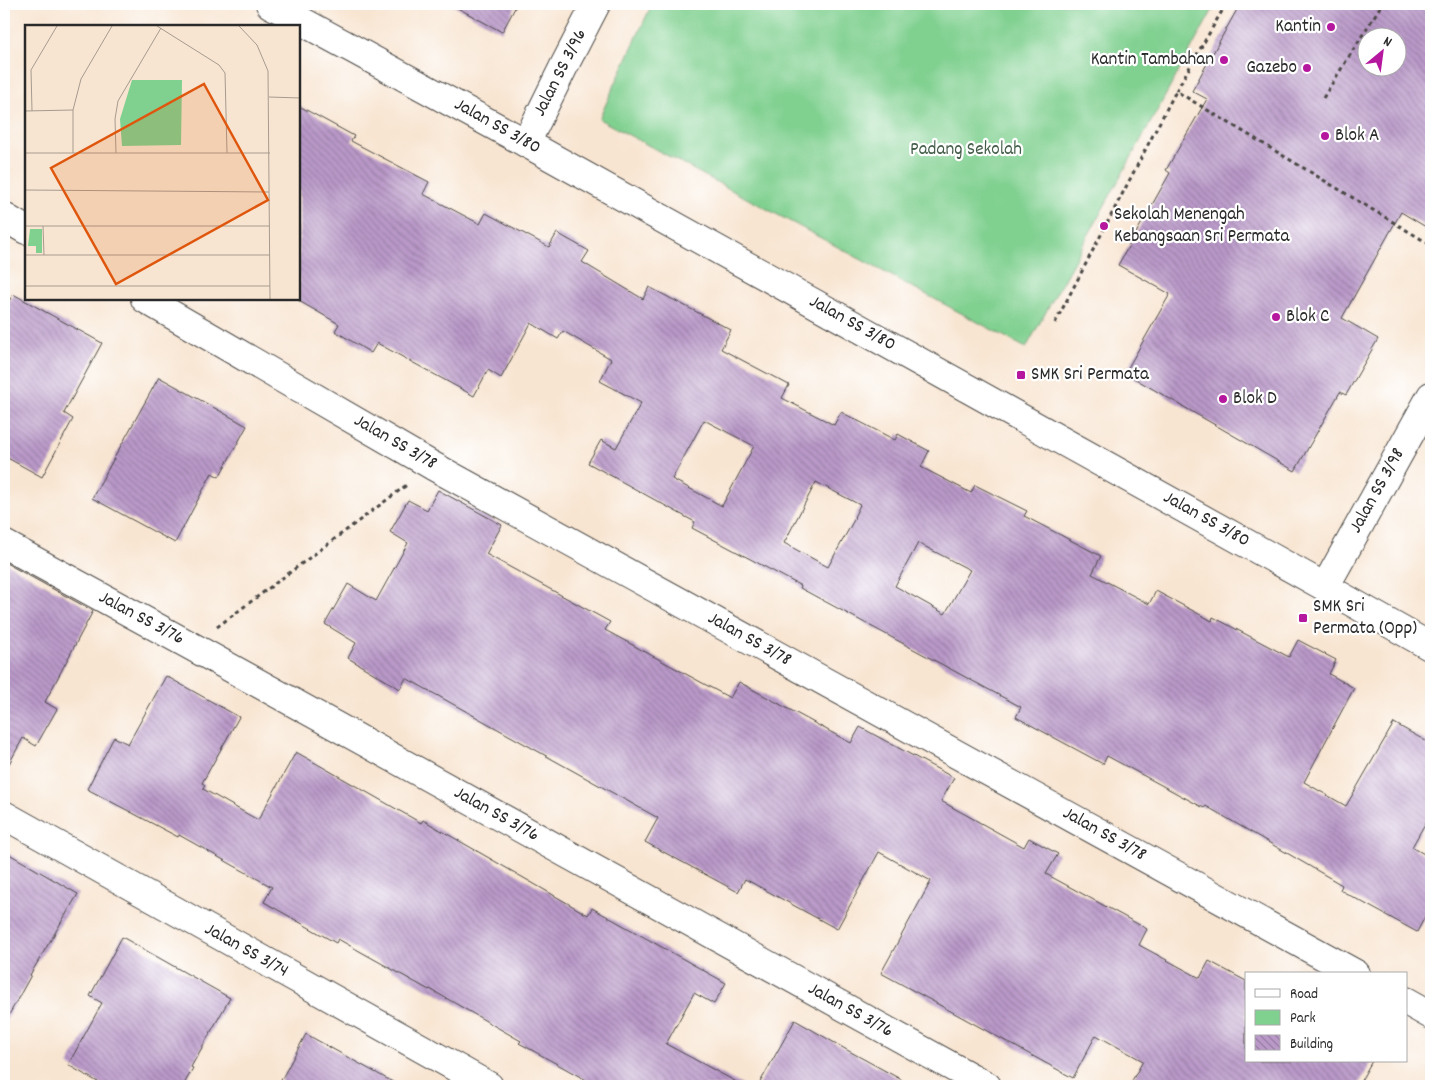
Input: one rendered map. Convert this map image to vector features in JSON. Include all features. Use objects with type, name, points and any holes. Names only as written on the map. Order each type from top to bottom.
[{"type":"street","name":"Jalan SS 3/80","points":[[270,4],[526,142],[1325,586],[1431,647]]},
{"type":"street","name":"Jalan SS 3/96","points":[[526,142],[596,4]]},
{"type":"street","points":[[4,217],[25,229]]},
{"type":"street","name":"Jalan SS 3/78","points":[[147,300],[433,466],[1352,972]]},
{"type":"street","name":"Jalan SS 3/98","points":[[1325,586],[1431,396]]},
{"type":"street","name":"Jalan SS 3/76","points":[[4,544],[987,1086]]},
{"type":"street","name":"Jalan SS 3/74","points":[[4,815],[488,1086]]},
{"type":"street","points":[[1408,1002],[1431,1015]]},
{"type":"path","points":[[1055,323],[1176,92],[1226,4]]},
{"type":"path","points":[[1323,98],[1382,4]]},
{"type":"path","points":[[1176,92],[1431,245]]},
{"type":"path","points":[[191,646],[433,466]]},
{"type":"green space","name":"Padang Sekolah","points":[[652,4],[1216,4],[1026,348],[599,119]]},
{"type":"building","points":[[450,4],[517,4],[502,32]]},
{"type":"building","points":[[1240,4],[1431,4],[1431,230],[1401,212],[1342,318],[1378,339],[1346,395],[1340,392],[1295,471],[1125,373],[1170,294],[1118,265],[1170,173],[1166,170],[1207,99],[1192,91]]},
{"type":"building","points":[[300,107],[354,136],[351,141],[429,182],[423,194],[480,224],[486,213],[549,247],[557,233],[589,251],[582,262],[643,299],[649,287],[731,330],[721,349],[789,385],[782,398],[834,425],[841,412],[895,440],[898,434],[929,451],[921,467],[971,493],[975,485],[1027,511],[1024,516],[1101,556],[1092,574],[1149,604],[1156,591],[1212,621],[1213,617],[1289,657],[1298,640],[1336,660],[1329,674],[1354,688],[1304,782],[1346,806],[1394,723],[1431,744],[1431,813],[1412,847],[1431,858],[1431,905],[1417,932],[1340,890],[1342,885],[1206,806],[1204,808],[1107,756],[1103,764],[1016,717],[1021,707],[692,528],[695,522],[588,463],[601,440],[616,448],[641,403],[600,381],[611,359],[563,331],[558,339],[531,323],[501,378],[488,370],[474,396],[377,343],[371,353],[335,331],[339,324],[299,301]],"holes":[[[704,420],[754,446],[722,506],[672,479]],[[816,482],[860,505],[855,518],[828,567],[784,543]],[[918,543],[970,570],[945,614],[895,586]]]},
{"type":"building","points":[[13,294],[102,343],[64,413],[73,419],[42,477],[4,456],[4,310]]},
{"type":"building","points":[[159,377],[247,426],[219,477],[212,473],[175,543],[92,498]]},
{"type":"building","points":[[438,490],[502,525],[486,554],[610,622],[605,630],[730,698],[739,682],[851,743],[860,727],[954,778],[941,801],[1024,847],[1029,838],[1058,854],[1046,874],[1147,929],[1139,945],[1200,978],[1209,961],[1245,980],[1245,1062],[1371,1062],[1358,1086],[1129,1086],[1143,1061],[1096,1035],[1073,1078],[881,973],[931,881],[879,852],[837,929],[745,879],[738,892],[645,842],[658,818],[406,678],[400,689],[348,658],[356,643],[325,624],[348,584],[376,601],[408,543],[390,532],[408,500],[427,510]]},
{"type":"building","points":[[4,562],[93,611],[45,702],[57,709],[36,746],[23,738],[4,773]]},
{"type":"building","points":[[166,676],[239,717],[202,783],[205,785],[203,789],[258,820],[296,752],[421,823],[423,820],[588,915],[592,908],[726,983],[714,1004],[694,993],[666,1044],[744,1086],[597,1086],[519,1043],[521,1041],[430,989],[338,939],[336,943],[264,902],[272,887],[179,835],[178,837],[87,789],[114,737],[128,744]]},
{"type":"building","points":[[4,851],[78,894],[30,975],[4,1024]]},
{"type":"building","points":[[122,937],[230,998],[191,1067],[193,1068],[183,1086],[105,1086],[68,1065],[102,1003],[90,996]]},
{"type":"building","points":[[795,1020],[847,1050],[913,1086],[758,1086]]},
{"type":"building","points":[[306,1034],[340,1053],[400,1086],[278,1086]]},
{"type":"place","name":"Kantin","points":[[1331,27]]},
{"type":"place","name":"Kantin Tambahan","points":[[1224,60]]},
{"type":"place","name":"Gazebo","points":[[1307,68]]},
{"type":"place","name":"Blok A","points":[[1325,136]]},
{"type":"place","name":"Sekolah Menengah Kebangsaan Sri Permata","points":[[1104,226]]},
{"type":"place","name":"Blok C","points":[[1276,317]]},
{"type":"place","name":"SMK Sri Permata","points":[[1021,375]]},
{"type":"place","name":"Blok D","points":[[1223,399]]},
{"type":"place","name":"SMK Sri Permata (Opp)","points":[[1303,618]]}]
